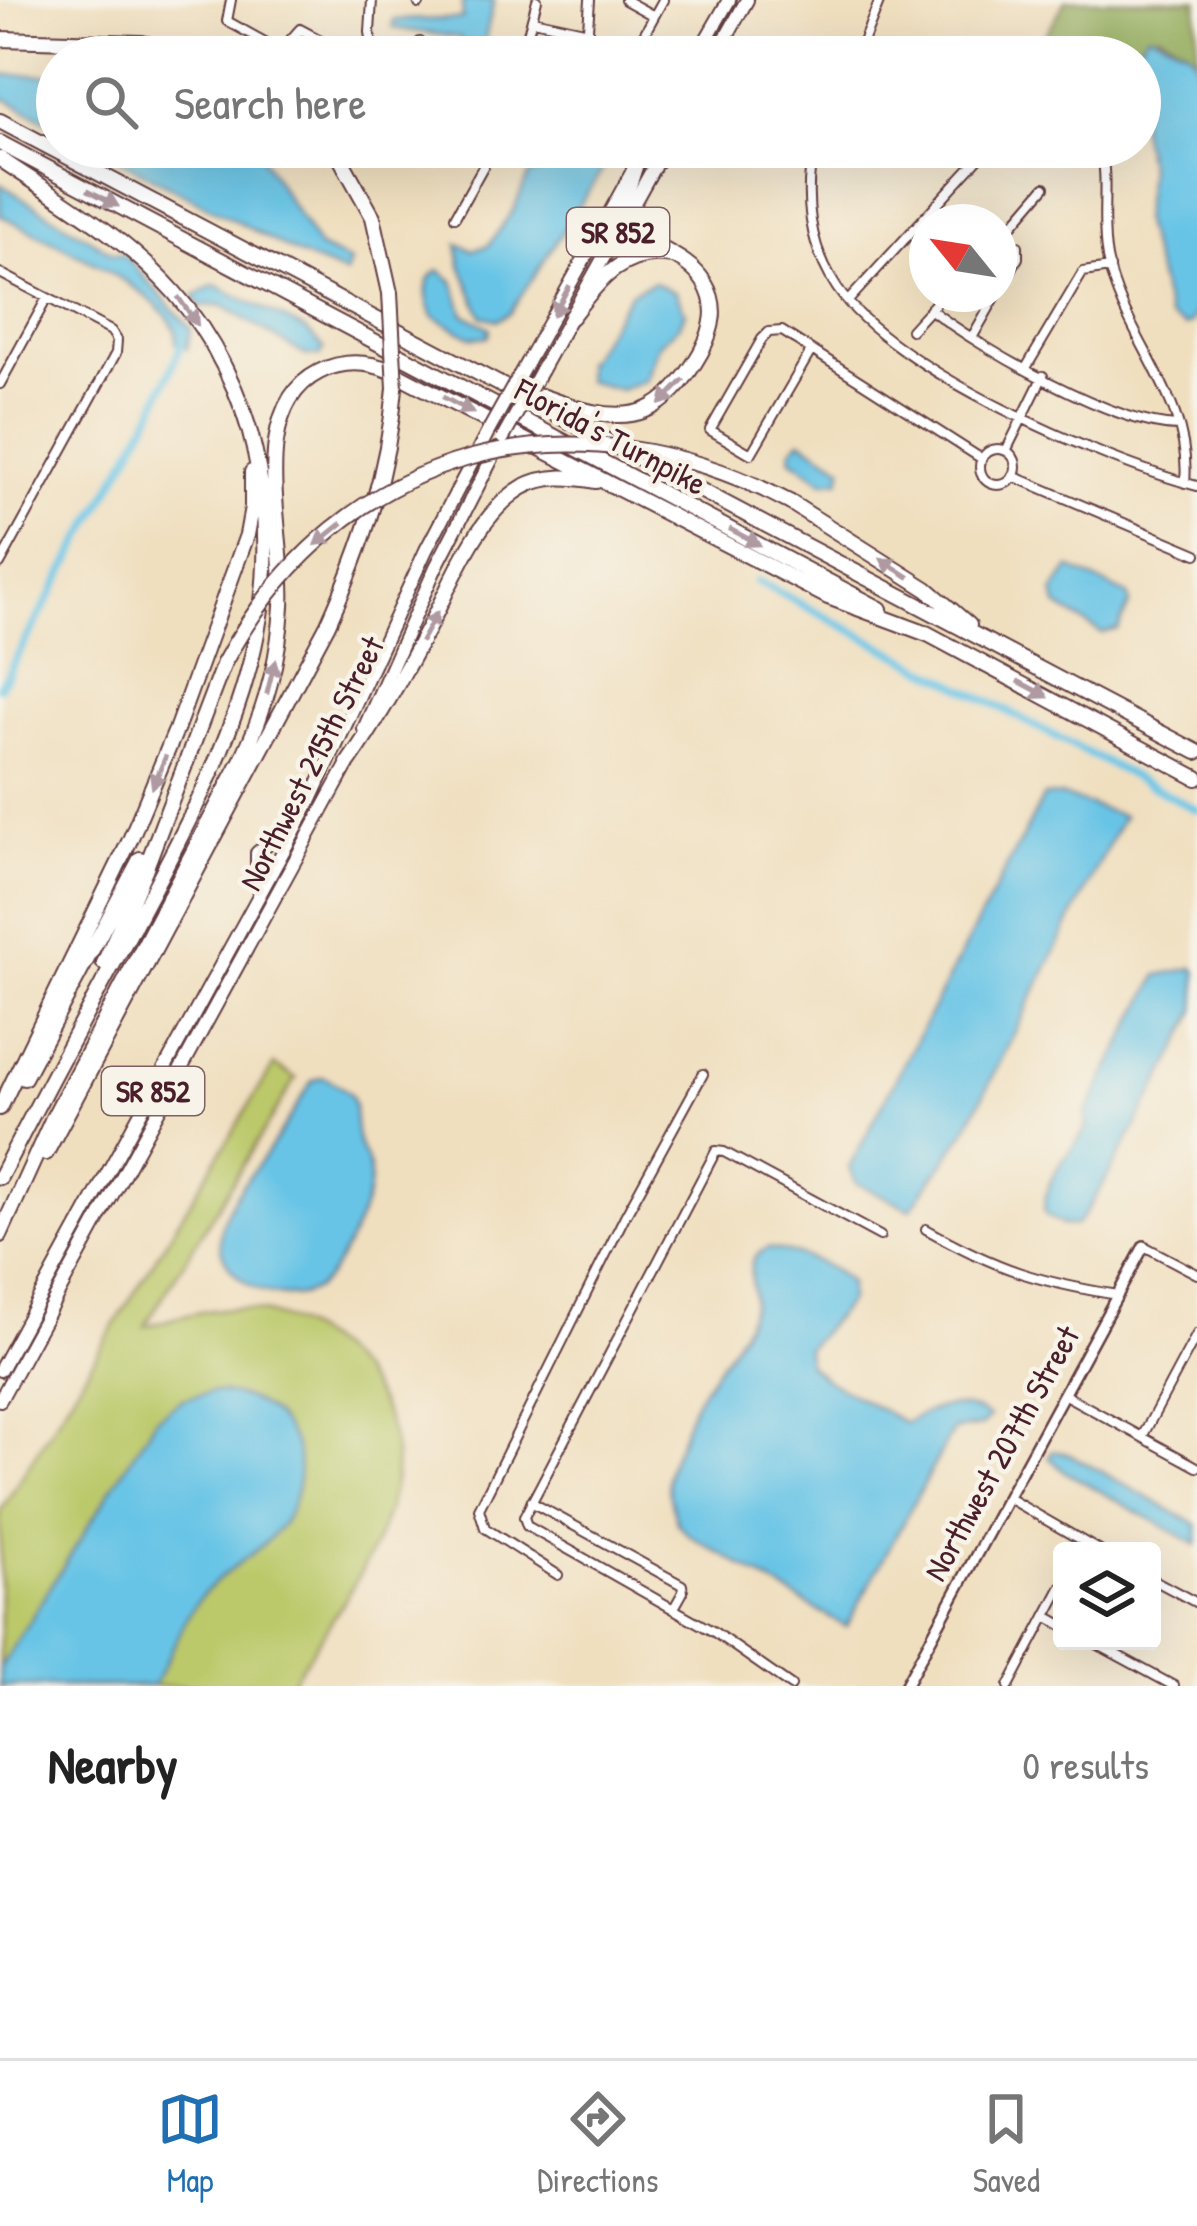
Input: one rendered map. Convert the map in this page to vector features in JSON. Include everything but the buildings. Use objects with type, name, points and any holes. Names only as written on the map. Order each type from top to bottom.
[{"type":"highway","points":[[0,39],[36,40]]},
{"type":"highway","name":"Florida's Turnpike","points":[[0,121],[36,140]]},
{"type":"highway","name":"Florida's Turnpike","points":[[0,143],[36,162]]},
{"type":"highway","points":[[0,160],[108,230],[178,296],[209,343],[241,405],[265,500],[267,584],[254,656],[208,783],[0,1177]]},
{"type":"highway","name":"Florida's Turnpike","points":[[47,168],[1197,778]]},
{"type":"highway","name":"Florida's Turnpike","points":[[89,168],[1197,752]]},
{"type":"highway","points":[[0,1237],[328,624],[354,566],[383,478],[395,388],[390,293],[373,217],[346,168]]},
{"type":"highway","points":[[508,390],[536,393],[607,415],[643,412],[668,400],[685,380],[706,341],[712,301],[702,279],[624,220],[623,205],[634,168]]},
{"type":"highway","points":[[571,317],[599,280],[626,260],[649,254],[676,257]]},
{"type":"highway","points":[[0,1108],[130,840],[247,535],[253,508],[250,460],[209,343]]},
{"type":"highway","points":[[0,1237],[53,1118],[259,719],[277,651],[282,609],[274,438],[279,418],[296,389],[322,370],[340,364],[381,367],[828,597],[930,635]]},
{"type":"highway","points":[[66,1050],[145,870],[224,663],[259,605],[315,544],[387,491],[443,465],[578,443],[647,449],[735,475],[791,503],[928,590],[986,640]]},
{"type":"highway","points":[[348,763],[380,718],[478,535],[500,505],[543,479],[570,477],[608,483]]},
{"type":"highway","points":[[0,1121],[174,790]]},
{"type":"main road","points":[[708,36],[729,0]]},
{"type":"main road","points":[[727,36],[747,0]]},
{"type":"main road","name":"Northwest 215th Street","points":[[2,1366],[303,815],[432,538],[634,168]]},
{"type":"main road","name":"Northwest 215th Street","points":[[2,1396],[348,763],[436,567],[653,168]]},
{"type":"main road","points":[[272,872],[257,863],[257,853],[303,815]]},
{"type":"main road","points":[[2,1366],[9,1372],[2,1396]]},
{"type":"street","points":[[231,0],[225,12],[227,21],[254,36]]},
{"type":"street","points":[[370,36],[372,0]]},
{"type":"street","points":[[528,36],[537,0]]},
{"type":"street","points":[[589,36],[590,0]]},
{"type":"street","points":[[625,0],[654,16]]},
{"type":"street","points":[[643,36],[663,0]]},
{"type":"street","points":[[865,36],[880,0]]},
{"type":"street","points":[[533,20],[589,32]]},
{"type":"street","points":[[455,217],[482,168]]},
{"type":"street","points":[[811,168],[810,221],[824,265],[848,302],[880,331],[1023,418],[1128,464],[1197,486]]},
{"type":"street","points":[[938,204],[970,168]]},
{"type":"street","points":[[1103,168],[1110,268],[1127,318],[1174,409],[1185,482]]},
{"type":"street","points":[[1017,219],[1045,187]]},
{"type":"street","points":[[848,302],[909,235]]},
{"type":"street","points":[[1026,368],[1083,272],[1110,268]]},
{"type":"street","points":[[0,273],[111,331],[117,340],[116,353],[0,563]]},
{"type":"street","points":[[0,384],[47,298]]},
{"type":"street","points":[[911,330],[927,312]]},
{"type":"street","points":[[934,312],[1043,376],[1134,417],[1178,426]]},
{"type":"street","points":[[972,338],[987,312]]},
{"type":"street","points":[[811,351],[751,454],[710,430],[770,332],[782,331],[982,459]]},
{"type":"street","points":[[1006,451],[1043,376]]},
{"type":"street","points":[[994,450],[1006,451],[1014,461],[1013,476],[1001,484],[989,483],[981,474],[982,459],[994,450]]},
{"type":"street","points":[[1013,476],[1197,554]]},
{"type":"street","points":[[558,1575],[485,1528],[479,1508],[625,1216],[704,1074]]},
{"type":"street","points":[[791,1686],[674,1608],[526,1526],[524,1517],[716,1151],[880,1236]]},
{"type":"street","points":[[926,1229],[985,1262],[1024,1277],[1118,1294]]},
{"type":"street","points":[[1144,1246],[1197,1274]]},
{"type":"street","name":"Northwest 207th Street","points":[[905,1686],[1144,1246]]},
{"type":"street","points":[[1142,1437],[1197,1334]]},
{"type":"street","points":[[1182,1362],[1197,1370]]},
{"type":"street","points":[[1065,1395],[1197,1468]]},
{"type":"street","points":[[1008,1498],[1075,1542]]},
{"type":"street","points":[[531,1502],[682,1585],[674,1608]]},
{"type":"street","points":[[1161,1584],[1197,1603]]},
{"type":"street","points":[[1009,1686],[1053,1603]]},
{"type":"street","points":[[1046,1616],[1053,1620]]},
{"type":"street","points":[[1108,1650],[1174,1686]]},
{"type":"green space","points":[[1066,0],[1197,0],[1197,61],[1189,50],[1159,34],[1045,36]]},
{"type":"green space","points":[[274,1065],[296,1078],[145,1326],[210,1310],[252,1310],[282,1318],[337,1351],[360,1374],[390,1430],[395,1461],[392,1493],[374,1545],[289,1686],[0,1686],[0,1512]]},
{"type":"water","points":[[462,0],[494,0],[486,36],[393,28],[393,20],[463,19]]},
{"type":"water","points":[[1161,38],[1189,50],[1197,61],[1197,308],[1192,323],[1185,326],[1169,317],[1142,219],[1148,168],[1161,168]]},
{"type":"water","points":[[0,75],[36,75],[36,115],[0,96]]},
{"type":"water","points":[[135,168],[268,168],[319,248],[350,262],[346,274],[301,256]]},
{"type":"water","points":[[548,168],[603,168],[510,313],[498,320],[482,316],[461,265],[458,244],[472,250],[488,246],[514,209],[528,176]]},
{"type":"water","points":[[0,184],[113,253],[124,255],[191,329],[187,349],[176,343],[173,325],[158,307],[134,288],[0,215]]},
{"type":"water","points":[[439,270],[453,281],[464,314],[490,328],[488,337],[471,337],[433,316],[427,285]]},
{"type":"water","points":[[654,282],[676,293],[685,312],[680,325],[658,345],[646,380],[621,390],[586,381],[585,364],[631,292]]},
{"type":"water","points":[[215,285],[306,330],[324,348],[320,356],[305,355],[221,305],[200,306],[194,296]]},
{"type":"water","points":[[801,440],[843,467],[840,480],[824,481],[791,458]]},
{"type":"water","points":[[1070,568],[1128,595],[1130,603],[1118,629],[1102,633],[1057,606],[1054,592]]},
{"type":"water","points":[[1044,796],[1062,796],[1123,816],[965,1132],[911,1209],[856,1183],[849,1168]]},
{"type":"water","points":[[1194,968],[1196,1010],[1176,1052],[1085,1214],[1076,1225],[1062,1225],[1045,1214],[1051,1180],[1087,1129],[1086,1114],[1158,975]]},
{"type":"water","points":[[323,1077],[351,1096],[358,1142],[370,1171],[369,1187],[343,1254],[324,1281],[301,1295],[267,1293],[237,1276],[227,1263],[221,1229],[233,1201],[312,1081]]},
{"type":"water","points":[[768,1248],[812,1260],[849,1283],[849,1301],[807,1349],[808,1365],[825,1379],[905,1423],[957,1406],[989,1417],[981,1426],[953,1430],[846,1627],[691,1536],[677,1523],[668,1490],[668,1470],[688,1417],[744,1326],[752,1302],[753,1260]]},
{"type":"water","points":[[213,1392],[257,1403],[274,1415],[292,1439],[299,1473],[285,1520],[201,1597],[152,1686],[0,1686],[0,1668],[156,1418],[183,1399]]},
{"type":"water","points":[[1053,1451],[1069,1454],[1197,1525],[1197,1545],[1064,1471],[1049,1457]]},
{"type":"waterway","points":[[0,687],[154,410],[184,338]]},
{"type":"waterway","points":[[757,581],[1197,810]]}]
